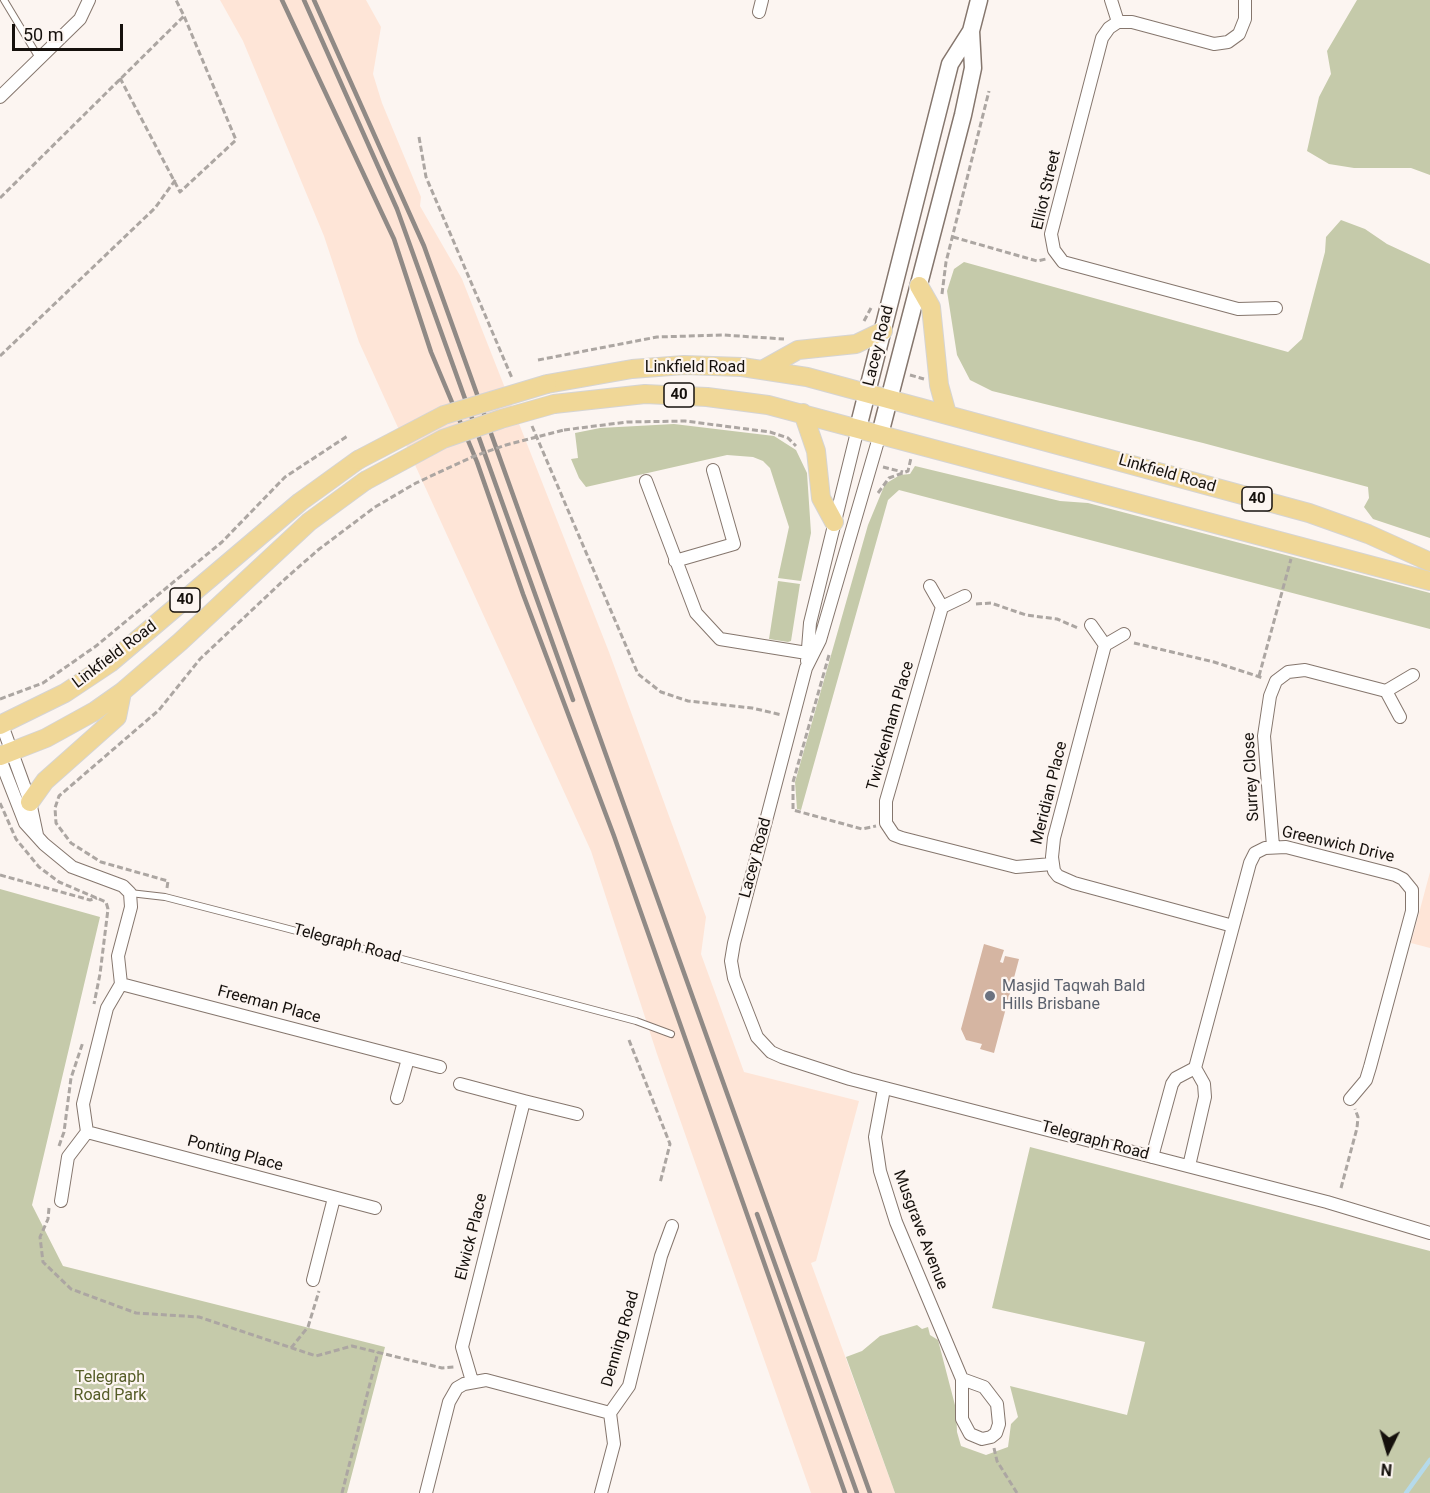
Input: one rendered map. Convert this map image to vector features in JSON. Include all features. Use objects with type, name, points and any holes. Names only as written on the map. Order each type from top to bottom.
[{"type":"main road","points":[[919,286],[931,307],[939,385],[947,414]]},
{"type":"main road","points":[[764,369],[798,350],[856,344],[883,331]]},
{"type":"main road","name":"Linkfield Road","points":[[1,725],[65,693],[110,663],[300,502],[358,460],[444,415],[477,403],[547,384],[667,366],[712,365],[764,369],[807,377],[1320,517],[1368,534],[1430,562]]},
{"type":"main road","name":"Linkfield Road","points":[[4,756],[71,724],[122,692],[180,642],[309,522],[365,481],[416,451],[501,418],[554,404],[615,396],[674,395],[733,400],[803,413],[1430,581]]},
{"type":"main road","points":[[803,413],[816,451],[822,498],[834,522]]},
{"type":"main road","points":[[30,802],[51,775],[117,717],[122,692]]},
{"type":"street","points":[[0,97],[80,19],[89,0]]},
{"type":"street","name":"Lacey Road","points":[[810,654],[820,640],[891,399],[973,68],[971,31],[979,0]]},
{"type":"street","points":[[1111,0],[1118,22],[1132,22],[1214,44],[1228,42],[1239,34],[1245,20],[1245,0]]},
{"type":"street","name":"Elliot Street","points":[[1058,256],[1054,250],[1051,234],[1102,38],[1109,28],[1118,22]]},
{"type":"street","name":"Lacey Road","points":[[763,1044],[747,1017],[731,961],[810,654],[810,623],[834,522],[950,64],[971,31]]},
{"type":"street","points":[[1058,256],[1063,262],[1238,309],[1276,308]]},
{"type":"street","points":[[675,561],[734,544],[713,470]]},
{"type":"street","points":[[646,481],[691,606],[720,639],[810,654]]},
{"type":"street","points":[[930,586],[942,607],[965,596]]},
{"type":"street","name":"Twickenham Place","points":[[886,823],[886,801],[942,607]]},
{"type":"street","points":[[1091,625],[1105,645],[1124,634]]},
{"type":"street","name":"Meridian Place","points":[[1105,645],[1054,838],[1052,864],[1058,876],[1074,883],[1233,926]]},
{"type":"street","points":[[1274,686],[1288,672],[1305,670],[1386,691],[1413,675]]},
{"type":"street","name":"Surrey Close","points":[[1273,846],[1263,749],[1265,723],[1274,686]]},
{"type":"street","points":[[1386,691],[1400,717]]},
{"type":"street","name":"Telegraph Road","points":[[1,725],[4,756],[25,823],[60,859],[72,867],[123,886],[130,894]]},
{"type":"street","name":"Telegraph Road","points":[[4,756],[30,802],[38,835]]},
{"type":"street","points":[[886,823],[894,835],[902,838],[1016,867],[1052,864]]},
{"type":"street","name":"Greenwich Drive","points":[[1195,1068],[1252,858],[1260,850],[1273,846],[1395,875],[1403,879],[1412,890],[1412,911],[1371,1067],[1366,1080],[1350,1099]]},
{"type":"street","points":[[56,1201],[68,1157],[87,1132],[83,1104],[107,1008],[121,984],[118,956],[131,907],[130,894]]},
{"type":"street","name":"Freeman Place","points":[[121,984],[440,1066]]},
{"type":"street","name":"Telegraph Road","points":[[763,1044],[771,1052],[792,1060],[884,1089],[1152,1156],[1430,1233]]},
{"type":"street","points":[[397,1098],[408,1059]]},
{"type":"street","points":[[1152,1156],[1172,1084],[1176,1078],[1195,1068],[1204,1084],[1206,1096],[1189,1166]]},
{"type":"street","points":[[460,1084],[577,1114]]},
{"type":"street","name":"Musgrave Avenue","points":[[884,1089],[875,1137],[880,1171],[896,1222],[962,1379],[962,1419],[970,1434],[982,1439],[991,1437]]},
{"type":"street","name":"Elwick Place","points":[[472,1381],[465,1365],[462,1347],[524,1101]]},
{"type":"street","name":"Ponting Place","points":[[87,1132],[375,1208]]},
{"type":"street","points":[[313,1280],[334,1198]]},
{"type":"street","name":"Denning Road","points":[[601,1493],[615,1444],[610,1413],[629,1386],[661,1256],[672,1226]]},
{"type":"street","points":[[962,1379],[984,1387],[997,1404],[999,1424],[996,1433],[991,1437]]},
{"type":"street","points":[[426,1493],[449,1402],[457,1388],[472,1381],[486,1380],[610,1413]]},
{"type":"lane","points":[[4,0],[40,58]]},
{"type":"lane","name":"Telegraph Road","points":[[130,894],[165,897],[285,927],[625,1018],[671,1034]]},
{"type":"path","points":[[120,78],[180,192],[236,140],[176,0]]},
{"type":"path","points":[[0,198],[184,16]]},
{"type":"path","points":[[942,303],[944,278],[953,237],[989,92]]},
{"type":"path","points":[[419,137],[426,177],[514,382]]},
{"type":"path","points":[[0,356],[154,208],[175,181]]},
{"type":"path","points":[[953,237],[1037,261],[1058,256]]},
{"type":"path","points":[[860,325],[873,300]]},
{"type":"path","points":[[538,360],[657,337],[723,335],[786,339]]},
{"type":"path","points":[[907,374],[925,379],[924,386]]},
{"type":"path","points":[[167,888],[168,881],[101,862],[71,843],[56,823],[55,808],[59,796],[159,710],[200,660],[285,579],[318,550],[375,507],[416,483],[472,458],[506,445],[564,430],[627,422],[686,421],[770,432],[788,438],[799,448]]},
{"type":"path","points":[[532,425],[638,674],[661,692],[688,701],[751,708],[792,718]]},
{"type":"path","points":[[0,699],[43,683],[96,646],[222,542],[285,477],[349,435]]},
{"type":"path","points":[[1259,676],[1295,543]]},
{"type":"path","points":[[965,596],[971,606],[980,602],[991,603],[1026,615],[1057,619],[1080,630],[1091,625]]},
{"type":"path","points":[[1124,634],[1131,643],[1214,662],[1259,676],[1274,686]]},
{"type":"path","points":[[794,810],[862,829],[886,823]]},
{"type":"path","points":[[0,875],[90,900],[99,897]]},
{"type":"path","points":[[94,1005],[101,963],[106,902]]},
{"type":"path","points":[[56,1154],[64,1132],[71,1077],[86,1036]]},
{"type":"path","points":[[629,1040],[670,1144],[660,1184]]},
{"type":"path","points":[[1341,1188],[1357,1128],[1358,1117],[1350,1099]]},
{"type":"path","points":[[56,1201],[40,1237],[43,1262],[71,1289],[136,1313],[199,1317],[316,1356],[352,1346],[442,1368],[465,1365]]},
{"type":"path","points":[[291,1348],[311,1321],[319,1289],[313,1280]]},
{"type":"path","points":[[342,1493],[378,1352]]},
{"type":"path","points":[[991,1437],[997,1461],[1017,1493]]},
{"type":"shaded area","points":[[220,0],[366,0],[381,27],[373,74],[382,103],[421,197],[420,206],[462,279],[609,652],[706,917],[701,954],[744,1072],[859,1101],[816,1261],[811,1263],[895,1493],[811,1493],[657,1054],[591,851],[359,342],[324,236],[243,41]]},
{"type":"shaded area","points":[[1430,872],[1430,948],[1411,943]]},
{"type":"green space","points":[[1357,0],[1430,0],[1430,175],[1411,168],[1354,168],[1329,164],[1307,151],[1319,97],[1331,74],[1327,51]]},
{"type":"green space","points":[[1341,220],[1365,229],[1387,244],[1430,264],[1430,538],[1373,519],[1364,507],[1369,498],[1368,487],[1203,443],[992,391],[970,380],[957,355],[947,291],[954,269],[964,262],[1288,352],[1302,339],[1325,252],[1326,237]]},
{"type":"green space","points":[[674,424],[774,436],[796,450],[807,473],[811,533],[801,581],[778,578],[789,527],[770,468],[763,461],[753,457],[727,455],[586,487],[579,478],[571,459],[578,458],[575,433],[600,428]]},
{"type":"green space","points":[[915,466],[1060,501],[1088,503],[1430,593],[1430,629],[899,490],[888,500],[801,810],[797,809],[795,782],[868,525],[885,484],[900,475],[910,474]]},
{"type":"green space","points":[[778,581],[800,584],[791,641],[788,642],[769,639]]},
{"type":"green space","name":"Telegraph Road Park","points":[[0,889],[100,917],[32,1205],[63,1266],[385,1347],[347,1493],[0,1493]]},
{"type":"green space","points":[[1030,1147],[1430,1251],[1430,1493],[895,1493],[846,1357],[862,1351],[880,1336],[917,1325],[922,1329],[928,1327],[930,1335],[938,1340],[956,1409],[957,1432],[961,1446],[986,1455],[1008,1447],[1011,1424],[1018,1417],[1010,1386],[1127,1415],[1145,1342],[992,1308]]},
{"type":"building","name":"Masjid Taqwah Bald Hills Brisbane","points":[[984,944],[1004,950],[1000,962],[1003,963],[1005,956],[1019,959],[994,1053],[980,1049],[982,1044],[966,1040],[961,1029]]},
{"type":"waterway","points":[[1406,1493],[1430,1460]]},
{"type":"railway","points":[[282,0],[394,239],[431,352],[477,462],[523,594],[614,836],[845,1493]]},
{"type":"railway","points":[[304,0],[397,209],[573,700]]},
{"type":"railway","points":[[314,0],[424,246],[870,1493]]},
{"type":"railway","points":[[757,1214],[857,1493]]},
{"type":"place","name":"Masjid Taqwah Bald Hills Brisbane","points":[[990,996]]}]
